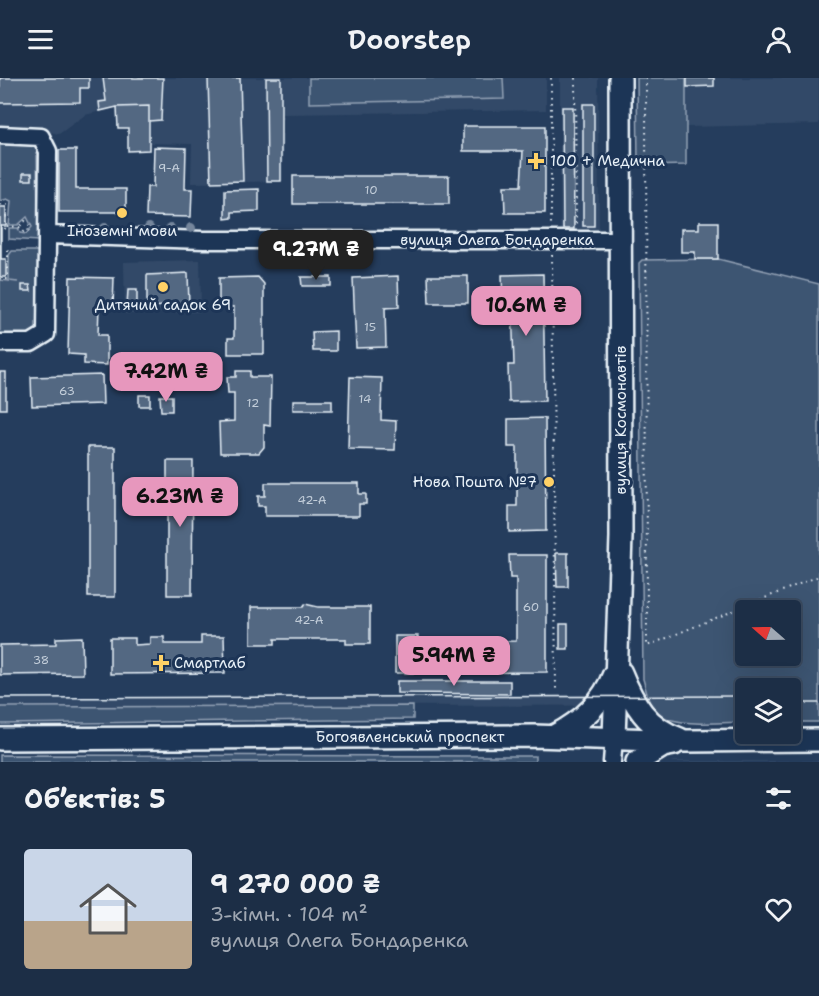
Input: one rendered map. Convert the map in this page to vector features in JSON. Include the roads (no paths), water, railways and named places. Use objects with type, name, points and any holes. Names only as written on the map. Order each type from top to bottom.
[{"type":"main road","name":"вулиця Космонавтів","points":[[614,738],[618,664],[622,240],[620,78]]},
{"type":"main road","points":[[554,737],[584,717],[596,704],[611,681],[618,664]]},
{"type":"main road","points":[[618,664],[630,696],[642,714],[662,731],[686,741]]},
{"type":"main road","name":"Богоявленський проспект","points":[[0,739],[554,737],[686,741],[819,740]]},
{"type":"main road","points":[[637,762],[663,746],[686,741]]},
{"type":"street","points":[[0,135],[41,137],[48,151],[46,334],[31,343],[0,343]]},
{"type":"street","name":"вулиця Олега Бондаренка","points":[[48,235],[204,240],[622,240]]},
{"type":"street","name":"вулиця Космонавтів","points":[[612,762],[614,738]]},
{"type":"tram line","points":[[0,698],[735,696]]},
{"type":"tram line","points":[[801,703],[819,703]]},
{"type":"place","name":"100 + Медична","points":[[536,161]]},
{"type":"place","name":"Іноземні мови","points":[[122,213]]},
{"type":"place","name":"Дитячий садок 69","points":[[163,287]]},
{"type":"place","name":"Нова Пошта №7","points":[[549,482]]},
{"type":"place","name":"Смартлаб","points":[[161,663]]}]
